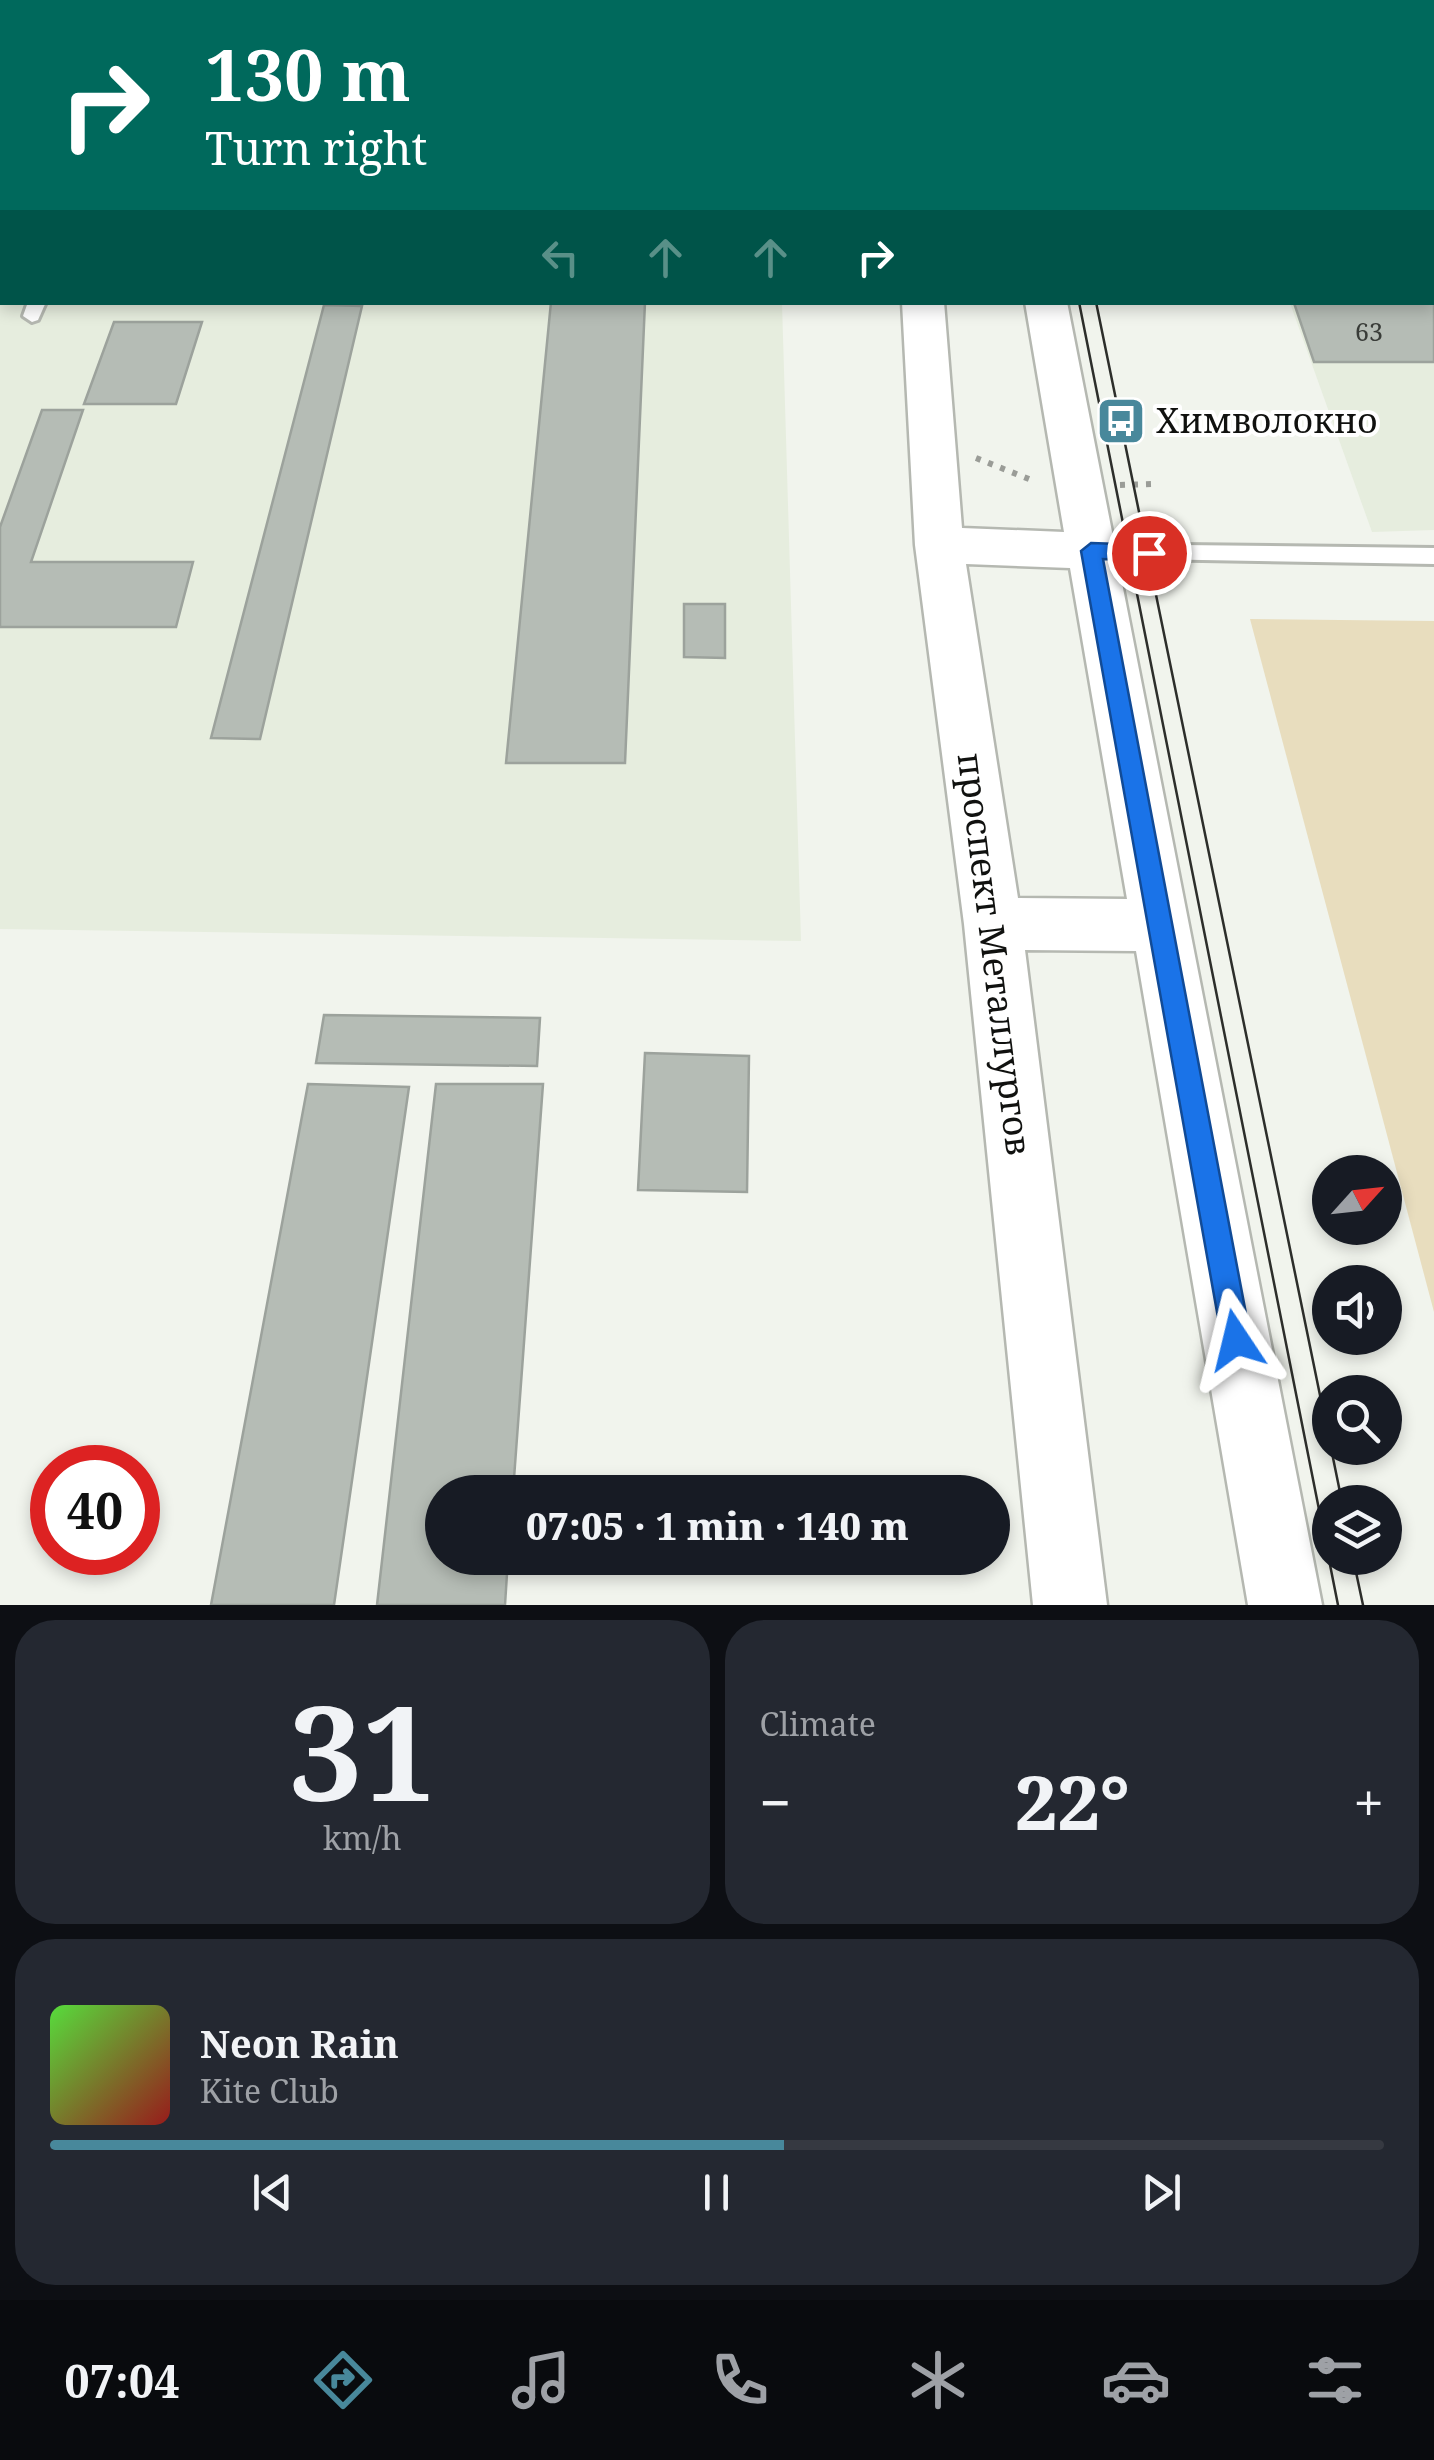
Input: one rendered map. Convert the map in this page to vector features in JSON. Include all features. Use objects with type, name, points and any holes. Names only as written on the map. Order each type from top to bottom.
[{"type":"street","name":"проспект Металлургов","points":[[923,305],[940,545],[994,924],[1070,1605]]},
{"type":"street","points":[[1047,305],[1285,1605]]},
{"type":"street","points":[[940,545],[1091,551]]},
{"type":"street","points":[[994,924],[1161,925]]},
{"type":"lane","points":[[1091,551],[1434,556]]},
{"type":"path","points":[[968,455],[1049,486]]},
{"type":"path","points":[[1107,485],[1154,484]]},
{"type":"shaded area","points":[[0,305],[782,305],[801,941],[0,929]]},
{"type":"shaded area","points":[[1291,305],[1434,305],[1434,530],[1372,532]]},
{"type":"shaded area","points":[[1250,619],[1434,621],[1434,1312],[1402,1191],[1402,1155],[1392,1155]]},
{"type":"building","points":[[324,305],[362,306],[260,739],[211,738]]},
{"type":"building","points":[[551,305],[645,305],[625,763],[506,763]]},
{"type":"building","points":[[1295,305],[1434,305],[1434,362],[1314,362]]},
{"type":"building","points":[[114,322],[202,322],[176,404],[84,404]]},
{"type":"building","points":[[42,410],[83,410],[31,562],[193,562],[176,627],[0,627],[0,527]]},
{"type":"building","points":[[684,604],[725,604],[725,658],[684,657]]},
{"type":"building","points":[[324,1015],[540,1018],[537,1066],[316,1063]]},
{"type":"building","points":[[645,1053],[749,1056],[747,1192],[638,1190]]},
{"type":"building","points":[[308,1084],[409,1087],[334,1605],[211,1605]]},
{"type":"building","points":[[436,1084],[543,1084],[514,1475],[425,1475],[425,1575],[507,1575],[505,1605],[377,1605]]},
{"type":"tram line","points":[[1080,305],[1338,1605]]},
{"type":"tram line","points":[[1097,305],[1316,1375]]},
{"type":"tram line","points":[[1334,1465],[1339,1485]]},
{"type":"tram line","points":[[1357,1575],[1363,1605]]},
{"type":"place","name":"Химволокно","points":[[1121,421]]},
{"type":"route","points":[[1149,553],[1091,551],[1236,1340]]}]
